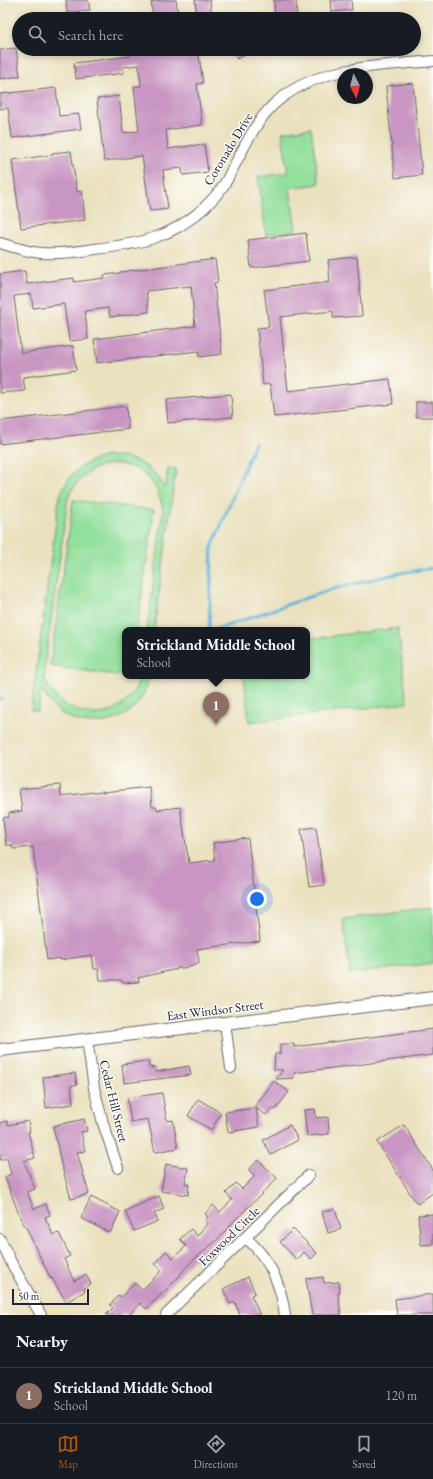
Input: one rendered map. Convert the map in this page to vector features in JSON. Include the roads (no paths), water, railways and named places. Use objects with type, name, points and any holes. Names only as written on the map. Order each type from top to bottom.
[{"type":"street","name":"Coronado Drive","points":[[0,243],[40,253],[70,253],[128,246],[154,239],[179,228],[190,221],[222,189],[261,119],[279,99],[301,85],[314,79],[368,67],[433,61]]},
{"type":"street","name":"East Windsor Street","points":[[0,1050],[433,998]]},
{"type":"street","points":[[225,1023],[231,1068]]},
{"type":"street","name":"Cedar Hill Street","points":[[87,1039],[94,1088],[103,1123],[118,1168]]},
{"type":"street","name":"Foxwood Circle","points":[[166,1315],[309,1175]]},
{"type":"street","points":[[246,1238],[265,1258],[276,1279],[285,1315]]},
{"type":"street","points":[[0,1239],[12,1264],[41,1315]]},
{"type":"waterway","points":[[209,627],[212,547],[255,443]]},
{"type":"waterway","points":[[224,627],[332,589],[400,573],[433,568]]},
{"type":"place","name":"Strickland Middle School","points":[[216,725]]}]
